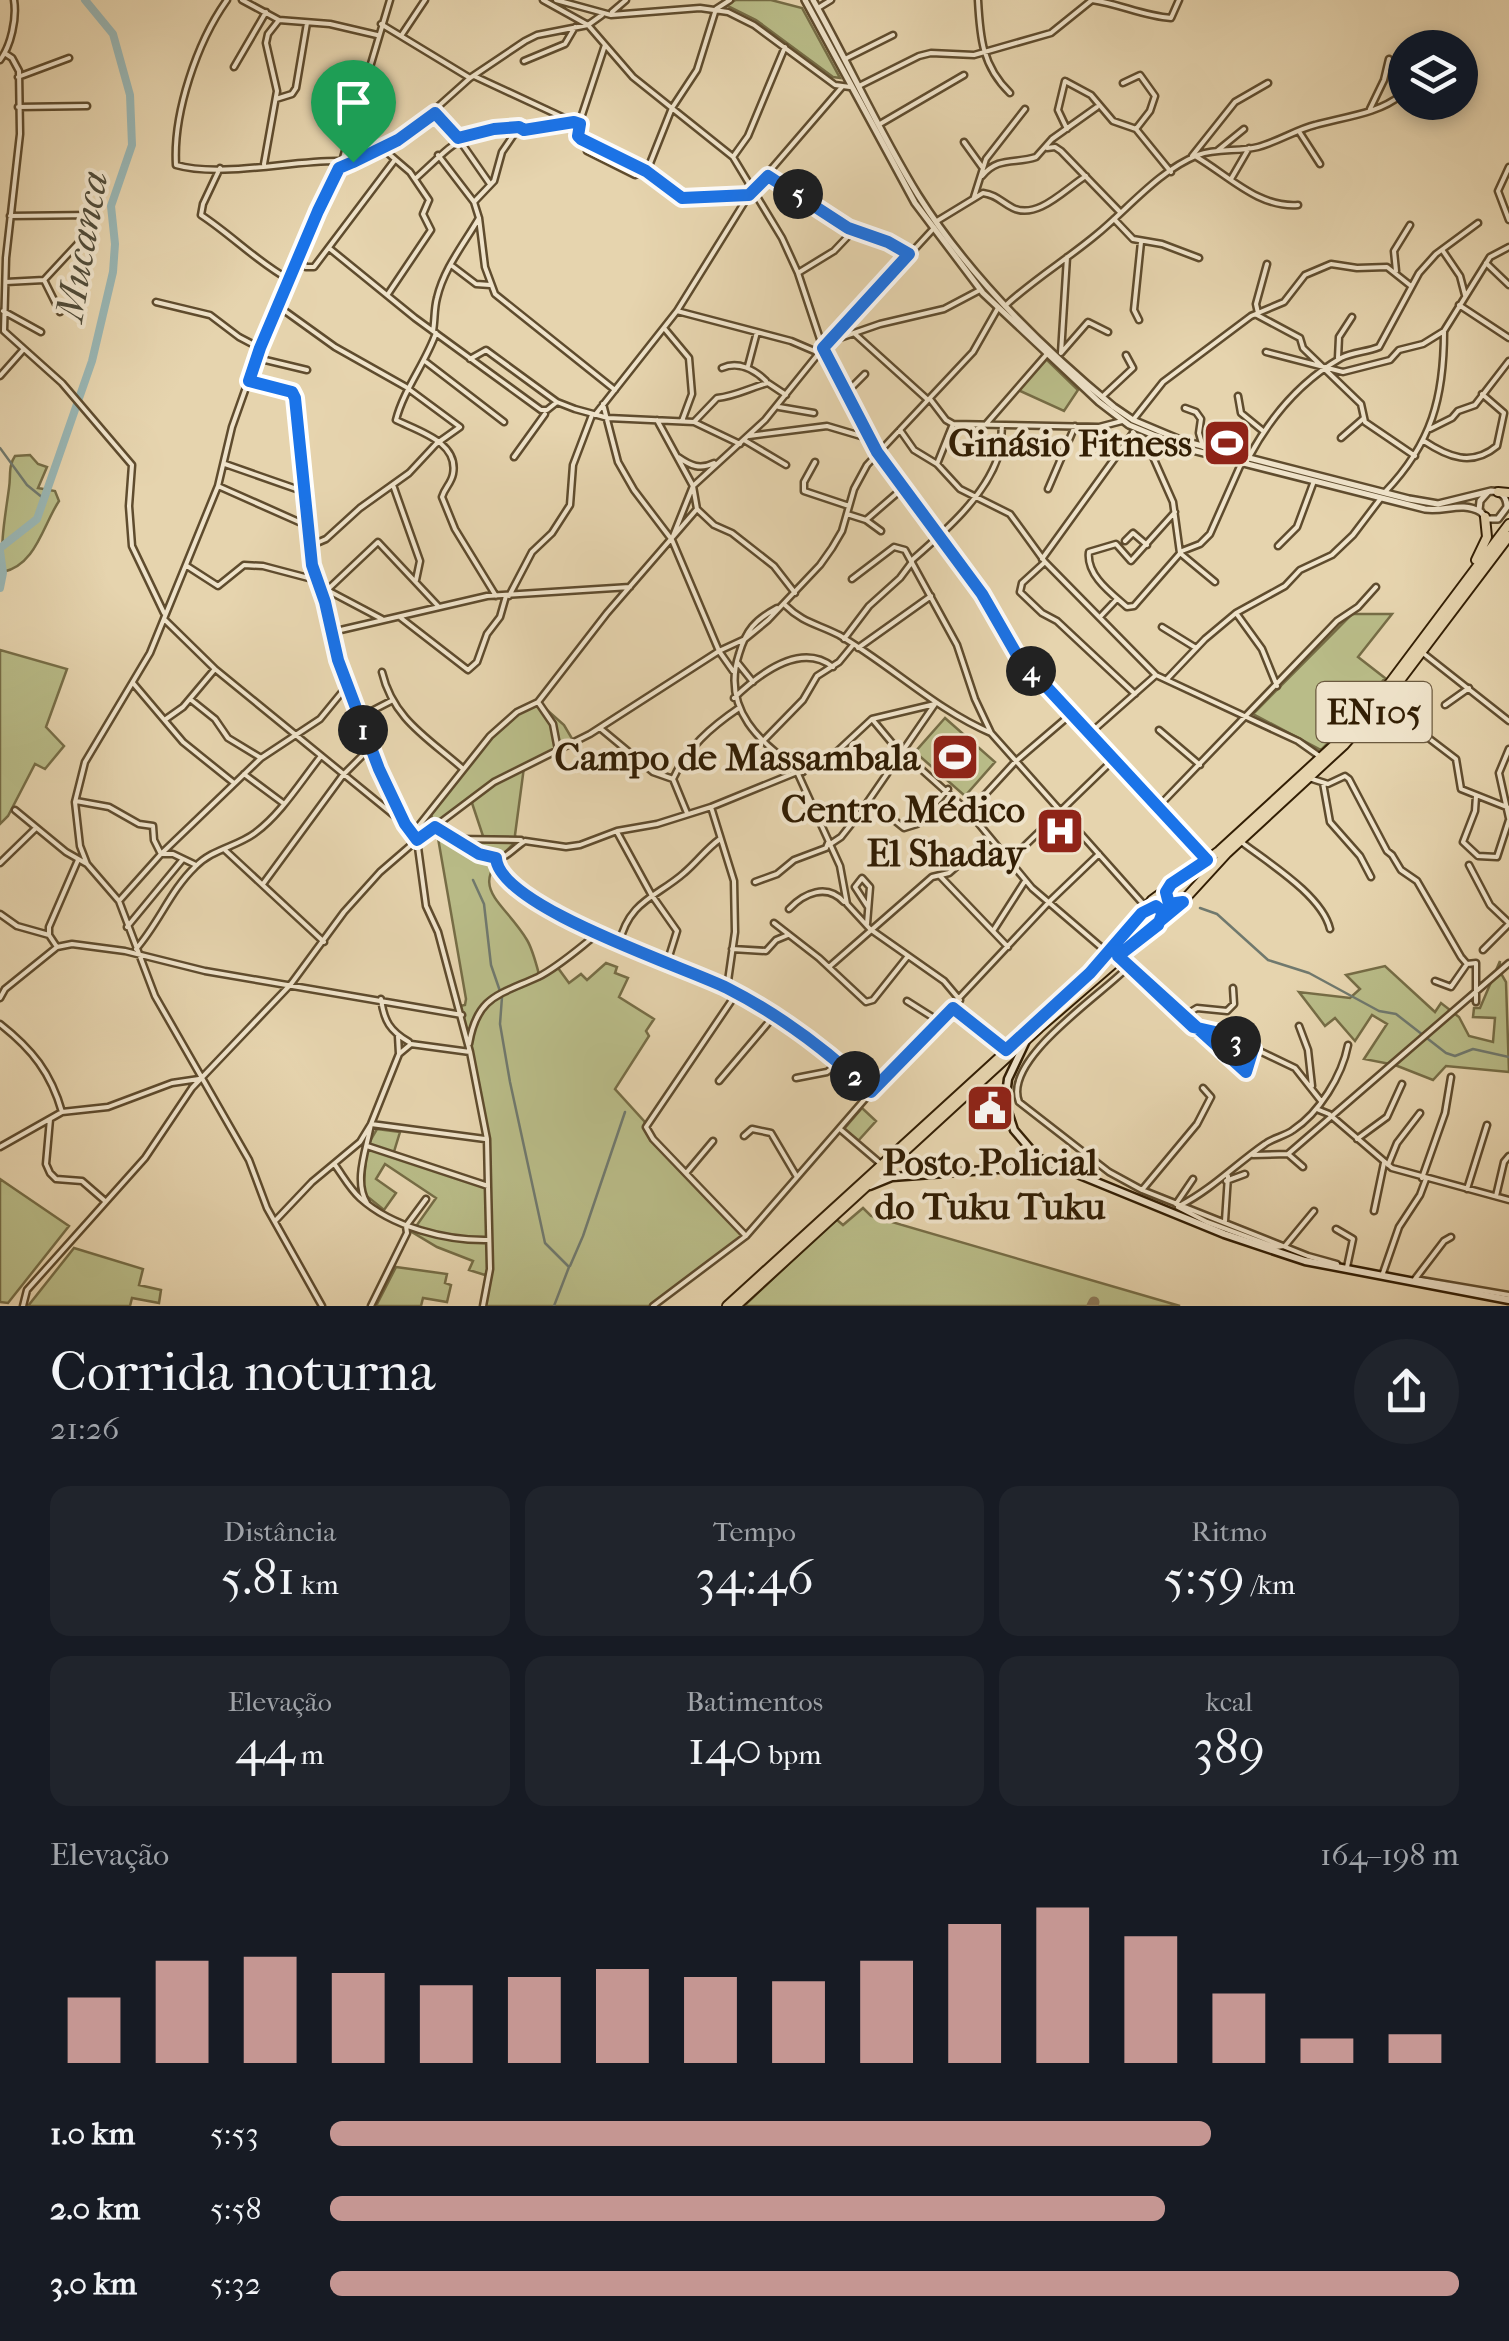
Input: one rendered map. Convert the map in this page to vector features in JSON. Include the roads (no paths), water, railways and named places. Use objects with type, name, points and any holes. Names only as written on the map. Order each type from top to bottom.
[{"type":"main road","points":[[1493,492],[1509,493]]},
{"type":"main road","points":[[1466,582],[1487,538],[1483,515]]},
{"type":"main road","name":"EN105","points":[[736,1306],[1040,1028],[1114,955],[1144,910],[1171,884],[1207,860],[1322,758],[1380,695],[1509,524]]},
{"type":"main road","name":"EN105","points":[[726,1306],[1006,1050],[1114,955],[1158,925],[1183,902],[1240,841],[1373,714],[1509,536]]},
{"type":"main road","points":[[1171,884],[1166,892],[1168,902],[1183,902]]},
{"type":"main road","points":[[1144,910],[1160,908],[1158,925]]},
{"type":"main road","points":[[1026,1040],[1008,1078],[1005,1103],[1019,1138],[1051,1165],[1224,1234],[1304,1261],[1509,1297]]},
{"type":"main road","points":[[848,1204],[871,1185],[892,1177],[1051,1165]]},
{"type":"street","points":[[0,60],[6,54],[16,17],[14,0]]},
{"type":"street","points":[[226,0],[203,43],[188,84],[175,161],[180,166],[220,168],[342,161]]},
{"type":"street","points":[[242,0],[279,20],[308,21],[378,36]]},
{"type":"street","points":[[322,1306],[274,1222],[249,1160],[155,996],[119,901],[87,864],[80,846],[75,800],[85,762],[132,683],[164,618],[218,486],[232,427],[256,358],[342,161],[390,0]]},
{"type":"street","points":[[400,36],[425,0]]},
{"type":"street","points":[[543,0],[588,25],[633,77],[732,158],[798,273],[821,350],[848,391],[877,452],[982,594],[1017,655],[1207,860]]},
{"type":"street","points":[[556,0],[603,14],[716,9],[742,18],[842,87],[851,86]]},
{"type":"street","points":[[612,13],[615,0]]},
{"type":"street","points":[[612,13],[626,0]]},
{"type":"street","points":[[587,152],[635,175],[646,171],[672,108],[697,70],[716,9],[730,0]]},
{"type":"street","points":[[805,0],[901,180],[935,224],[1002,307],[1046,354],[1134,430],[1188,449],[1245,460],[1383,495],[1425,509],[1443,510],[1460,505],[1495,520],[1506,512],[1507,502],[1493,492],[1438,504],[1383,495],[1314,481],[1245,460],[1203,447],[1133,420],[1102,397],[1060,355],[1002,307],[980,290],[935,224],[907,176],[814,0]]},
{"type":"street","points":[[818,8],[831,0]]},
{"type":"street","points":[[978,0],[983,52],[995,77],[1010,93]]},
{"type":"street","points":[[859,86],[919,56],[966,56],[1052,33],[1092,0],[1108,1],[1148,16],[1172,18],[1179,0]]},
{"type":"street","points":[[234,67],[266,12]]},
{"type":"street","points":[[339,168],[382,148],[435,113],[472,77],[537,35],[588,25],[603,14]]},
{"type":"street","points":[[264,164],[276,99],[266,43],[279,20]]},
{"type":"street","points":[[276,99],[292,94],[296,88],[308,21]]},
{"type":"street","points":[[381,24],[472,77],[577,123]]},
{"type":"street","points":[[524,61],[565,44],[575,27]]},
{"type":"street","points":[[845,59],[894,35]]},
{"type":"street","points":[[604,45],[577,123],[578,136],[646,171],[682,198],[751,192]]},
{"type":"street","points":[[732,158],[748,136],[786,47]]},
{"type":"street","points":[[6,54],[12,58],[18,76],[20,134],[10,216],[4,331],[62,384],[132,465],[132,546],[164,618],[215,669],[405,824],[417,840],[426,906],[438,932],[462,1015],[486,1139],[490,1269],[483,1306]]},
{"type":"street","points":[[18,76],[69,58]]},
{"type":"street","points":[[1370,109],[1388,63]]},
{"type":"street","points":[[880,124],[964,75]]},
{"type":"street","points":[[1124,83],[1140,75],[1155,96],[1150,112],[1136,129]]},
{"type":"street","points":[[1067,128],[1058,110],[1066,81],[1086,90],[1116,124],[1136,129],[1171,172]]},
{"type":"street","points":[[1192,158],[1235,102],[1268,83]]},
{"type":"street","points":[[399,616],[468,670],[477,662],[487,634],[500,617],[532,552],[552,534],[570,505],[573,464],[593,415],[677,310],[751,192],[842,87]]},
{"type":"street","points":[[22,1306],[27,1290],[146,1158],[192,1088],[291,984],[344,912],[417,840],[494,782],[600,728],[719,650],[744,638],[795,593],[832,548],[854,488],[877,452],[973,352],[1002,307],[1192,158],[1249,148],[1388,104]]},
{"type":"street","points":[[18,107],[87,106]]},
{"type":"street","points":[[982,173],[1013,158],[1032,159],[1052,139],[1098,106]]},
{"type":"street","points":[[974,197],[991,150],[1024,108]]},
{"type":"street","points":[[435,113],[490,184]]},
{"type":"street","points":[[414,179],[458,138],[494,129],[524,130],[577,123]]},
{"type":"street","points":[[474,202],[498,174],[502,152],[519,127]]},
{"type":"street","points":[[1217,151],[1244,129]]},
{"type":"street","points":[[1300,133],[1320,164]]},
{"type":"street","points":[[964,142],[982,173]]},
{"type":"street","points":[[1046,148],[1055,147],[1120,212]]},
{"type":"street","points":[[382,148],[429,200],[423,214],[431,230],[388,294]]},
{"type":"street","points":[[1231,180],[1249,148]]},
{"type":"street","points":[[438,154],[474,202],[494,294],[615,390]]},
{"type":"street","points":[[1192,158],[1274,206],[1298,205]]},
{"type":"street","points":[[300,260],[306,267],[314,268],[395,159]]},
{"type":"street","points":[[1509,167],[1498,192],[1509,220]]},
{"type":"street","points":[[220,168],[202,204],[201,215],[240,241],[252,256],[290,280]]},
{"type":"street","points":[[768,176],[853,230],[909,254]]},
{"type":"street","points":[[672,540],[693,486],[776,407],[821,350],[935,224],[974,197],[991,194],[1014,208],[1028,211],[1086,176]]},
{"type":"street","points":[[6,282],[44,280],[84,238],[94,215],[10,216]]},
{"type":"street","points":[[480,218],[437,296],[435,332],[426,362],[408,389],[396,420],[446,446],[454,472],[442,496],[455,529],[496,596]]},
{"type":"street","points":[[1114,220],[1128,236],[1141,242],[1162,244],[1199,258]]},
{"type":"street","points":[[1175,512],[1131,561],[1116,544],[1089,552],[1093,572],[1127,607],[1134,606],[1180,554],[1210,534],[1245,460],[1264,430],[1306,382],[1338,360],[1379,347],[1419,273],[1478,223]]},
{"type":"street","points":[[1396,271],[1394,251],[1410,224]]},
{"type":"street","points":[[798,273],[834,251],[853,230]]},
{"type":"street","points":[[1139,320],[1134,310],[1141,242]]},
{"type":"street","points":[[1266,352],[1346,372],[1390,360],[1399,350],[1423,344],[1444,330],[1486,263],[1494,253],[1509,247]]},
{"type":"street","points":[[329,248],[470,359],[541,410],[548,410]]},
{"type":"street","points":[[1443,250],[1458,273],[1465,296]]},
{"type":"street","points":[[1060,355],[1067,257]]},
{"type":"street","points":[[1486,263],[1509,285]]},
{"type":"street","points":[[1257,314],[1267,264]]},
{"type":"street","points":[[1133,420],[1163,382],[1257,314],[1284,302],[1305,275],[1331,264],[1387,267],[1411,286]]},
{"type":"street","points":[[451,265],[476,284],[490,286]]},
{"type":"street","points":[[44,280],[60,312]]},
{"type":"street","points":[[832,341],[880,324],[944,309],[980,290]]},
{"type":"street","points":[[156,302],[210,315],[239,338],[260,348]]},
{"type":"street","points":[[1459,305],[1509,338]]},
{"type":"street","points":[[278,306],[460,427],[394,485],[312,545]]},
{"type":"street","points":[[677,310],[821,350]]},
{"type":"street","points":[[3,311],[41,332]]},
{"type":"street","points":[[1257,314],[1300,338],[1304,348],[1361,404],[1364,418],[1415,456]]},
{"type":"street","points":[[1338,360],[1339,337],[1352,317]]},
{"type":"street","points":[[1060,355],[1088,322],[1108,332]]},
{"type":"street","points":[[664,328],[689,358],[692,394],[682,420]]},
{"type":"street","points":[[1166,680],[1236,613],[1285,586],[1300,570],[1332,555],[1354,535],[1415,456],[1430,429],[1444,368],[1444,330]]},
{"type":"street","points":[[748,368],[757,332]]},
{"type":"street","points":[[855,334],[954,424],[1099,427],[1122,421]]},
{"type":"street","points":[[0,376],[24,350]]},
{"type":"street","points":[[470,359],[486,350],[557,402],[608,418],[694,422],[744,440],[786,466]]},
{"type":"street","points":[[986,424],[1046,354]]},
{"type":"street","points":[[1102,397],[1134,368],[1126,355]]},
{"type":"street","points":[[256,358],[307,370]]},
{"type":"street","points":[[1430,429],[1458,411],[1473,407],[1509,361]]},
{"type":"street","points":[[426,362],[504,422]]},
{"type":"street","points":[[722,368],[733,364],[748,368],[786,396]]},
{"type":"street","points":[[848,391],[866,374]]},
{"type":"street","points":[[249,381],[292,392],[316,580],[325,592],[332,632],[358,718],[405,824]]},
{"type":"street","points":[[694,422],[716,398],[738,396],[768,383]]},
{"type":"street","points":[[1424,441],[1447,457],[1471,460],[1497,446],[1506,412],[1482,394]]},
{"type":"street","points":[[1238,396],[1241,412],[1264,430]]},
{"type":"street","points":[[514,457],[557,402]]},
{"type":"street","points":[[603,404],[618,462],[672,540],[719,650],[734,674]]},
{"type":"street","points":[[776,407],[814,413]]},
{"type":"street","points":[[1184,408],[1196,412],[1201,420],[1203,447]]},
{"type":"street","points":[[656,418],[693,486],[697,509],[774,566],[795,593]]},
{"type":"street","points":[[1341,438],[1364,418]]},
{"type":"street","points":[[937,464],[954,424]]},
{"type":"street","points":[[844,639],[975,496],[998,458],[1002,425]]},
{"type":"street","points":[[744,440],[827,426],[871,440]]},
{"type":"street","points":[[1048,488],[1076,426]]},
{"type":"street","points":[[900,430],[914,450],[937,464],[956,485],[1010,514],[1043,561],[1156,675],[1247,716],[1322,758]]},
{"type":"street","points":[[1134,430],[1152,456],[1175,512],[1180,554],[1215,582]]},
{"type":"street","points":[[1134,430],[1043,561],[1022,583],[1020,592],[1042,613],[1058,621],[1134,694]]},
{"type":"street","points":[[678,458],[704,468],[717,461]]},
{"type":"street","points":[[815,462],[804,482],[804,491],[849,506]]},
{"type":"street","points":[[225,464],[306,492]]},
{"type":"street","points":[[1278,546],[1297,526],[1314,481]]},
{"type":"street","points":[[394,485],[420,561],[415,582]]},
{"type":"street","points":[[218,486],[308,526]]},
{"type":"street","points":[[866,520],[903,488]]},
{"type":"street","points":[[1483,515],[1480,501],[1493,492]]},
{"type":"street","points":[[413,833],[490,736],[517,712],[538,702],[564,665],[697,509]]},
{"type":"street","points":[[847,514],[882,531]]},
{"type":"street","points":[[1124,541],[1133,533],[1146,546]]},
{"type":"street","points":[[325,592],[378,542],[439,607]]},
{"type":"street","points":[[852,580],[894,547],[901,547],[957,645],[974,699],[991,733],[1144,910]]},
{"type":"street","points":[[186,565],[218,586],[244,565],[316,580]]},
{"type":"street","points":[[1157,808],[1337,621],[1358,607],[1376,586]]},
{"type":"street","points":[[332,632],[496,596],[630,587]]},
{"type":"street","points":[[325,592],[382,619]]},
{"type":"street","points":[[763,741],[803,700],[817,676],[930,596]]},
{"type":"street","points":[[1098,618],[1117,599]]},
{"type":"street","points":[[784,604],[809,624],[844,639],[934,704],[991,733]]},
{"type":"street","points":[[1236,613],[1262,648],[1277,686]]},
{"type":"street","points":[[1162,626],[1196,648]]},
{"type":"street","points":[[744,638],[736,662],[734,698],[763,741],[801,773],[840,866],[847,904]]},
{"type":"street","points":[[1421,652],[1506,719],[1509,710]]},
{"type":"street","points":[[734,698],[786,661],[814,656],[833,667]]},
{"type":"street","points":[[736,662],[753,682]]},
{"type":"street","points":[[165,720],[190,699],[215,669]]},
{"type":"street","points":[[382,672],[391,702],[420,734],[462,768]]},
{"type":"street","points":[[1088,735],[1156,675]]},
{"type":"street","points":[[132,683],[183,742],[234,783]]},
{"type":"street","points":[[119,901],[234,783],[261,758],[320,719],[347,686]]},
{"type":"street","points":[[1444,705],[1469,688]]},
{"type":"street","points":[[734,691],[743,690]]},
{"type":"street","points":[[190,699],[215,719],[228,738],[261,758]]},
{"type":"street","points":[[358,718],[391,702]]},
{"type":"street","points":[[538,702],[552,724],[558,750]]},
{"type":"street","points":[[452,838],[506,837],[566,847],[590,842],[616,831],[711,808],[801,773],[840,752],[872,719],[934,704]]},
{"type":"street","points":[[755,882],[777,874],[794,860],[840,838],[934,704]]},
{"type":"street","points":[[688,814],[673,779],[680,762],[714,725],[739,708]]},
{"type":"street","points":[[1373,714],[1400,717],[1456,758],[1458,787],[1506,807]]},
{"type":"street","points":[[969,812],[1014,762],[1070,715]]},
{"type":"street","points":[[872,719],[892,742],[948,789],[1025,881],[1129,966],[1244,1073],[1253,1049]]},
{"type":"street","points":[[600,728],[653,772],[673,779]]},
{"type":"street","points":[[1160,730],[1200,765]]},
{"type":"street","points":[[263,884],[343,775],[370,748]]},
{"type":"street","points":[[1476,796],[1474,816],[1464,842],[1478,856],[1497,857],[1509,818],[1499,766],[1509,749]]},
{"type":"street","points":[[137,952],[165,903],[196,866],[208,855],[254,834],[321,756]]},
{"type":"street","points":[[1010,860],[1112,760]]},
{"type":"street","points":[[244,774],[283,803]]},
{"type":"street","points":[[1309,778],[1331,784],[1345,776],[1349,779],[1386,851],[1401,870],[1417,880],[1467,964]]},
{"type":"street","points":[[1323,783],[1330,822],[1360,856],[1371,877]]},
{"type":"street","points":[[894,820],[904,828],[918,824],[948,789]]},
{"type":"street","points":[[75,800],[109,807],[139,824],[153,826],[161,854]]},
{"type":"street","points":[[711,808],[734,881],[732,949],[726,988]]},
{"type":"street","points":[[15,810],[87,864]]},
{"type":"street","points":[[435,827],[496,858],[525,841]]},
{"type":"street","points":[[0,863],[36,828]]},
{"type":"street","points":[[616,831],[677,931],[666,963]]},
{"type":"street","points":[[829,967],[868,927],[932,876],[949,872],[989,838]]},
{"type":"street","points":[[619,944],[626,926],[651,894],[680,877],[720,839]]},
{"type":"street","points":[[1240,841],[1312,899],[1330,929]]},
{"type":"street","points":[[224,848],[324,942]]},
{"type":"street","points":[[161,854],[196,866]]},
{"type":"street","points":[[653,1306],[746,1236],[871,1092],[1099,854]]},
{"type":"street","points":[[496,858],[496,868],[524,891],[596,934],[726,988],[840,1062],[871,1092]]},
{"type":"street","points":[[127,927],[183,859]]},
{"type":"street","points":[[49,936],[55,908],[78,860]]},
{"type":"street","points":[[1469,864],[1490,905],[1509,923],[1483,950]]},
{"type":"street","points":[[940,876],[1008,947]]},
{"type":"street","points":[[868,907],[855,887],[858,880],[868,883],[868,907],[868,927]]},
{"type":"street","points":[[993,931],[1025,881]]},
{"type":"street","points":[[789,909],[800,898],[817,892],[835,894],[868,927],[944,981],[960,1000]]},
{"type":"street","points":[[0,914],[17,926],[49,936],[56,947]]},
{"type":"street","points":[[774,923],[870,1002],[908,956]]},
{"type":"street","points":[[470,1049],[479,1013],[495,995],[538,977],[596,934]]},
{"type":"street","points":[[732,949],[766,951],[776,940],[788,935]]},
{"type":"street","points":[[0,998],[56,947],[72,944],[137,952],[205,971],[462,1015]]},
{"type":"street","points":[[1436,981],[1448,987],[1454,985],[1467,964],[1474,962],[1476,1002]]},
{"type":"street","points":[[1253,1155],[1288,1154],[1509,963]]},
{"type":"street","points":[[1129,966],[1048,1036],[1021,1079],[1016,1094],[1019,1102],[1109,1172],[1177,1205],[1347,1267],[1509,1297]]},
{"type":"street","points":[[1182,1016],[1193,1009],[1227,1011],[1234,1004],[1232,988]]},
{"type":"street","points":[[736,994],[646,1127],[746,1236]]},
{"type":"street","points":[[381,999],[384,1020],[398,1036],[412,1044],[470,1049]]},
{"type":"street","points":[[908,1001],[938,1020]]},
{"type":"street","points":[[953,1008],[1006,1050]]},
{"type":"street","points":[[718,1080],[774,1016]]},
{"type":"street","points":[[0,1024],[27,1046],[53,1082],[62,1112]]},
{"type":"street","points":[[1299,1026],[1305,1039],[1312,1086]]},
{"type":"street","points":[[1193,1027],[1224,1034],[1295,1068],[1321,1101]]},
{"type":"street","points":[[1040,1028],[1048,1036]]},
{"type":"street","points":[[366,1203],[360,1181],[372,1124],[399,1054],[398,1036]]},
{"type":"street","points":[[399,1054],[412,1044]]},
{"type":"street","points":[[1224,1221],[1228,1178],[1265,1144],[1293,1130],[1316,1110],[1342,1067],[1348,1045]]},
{"type":"street","points":[[796,1078],[827,1072],[840,1062]]},
{"type":"street","points":[[1383,1274],[1399,1227],[1420,1195],[1451,1077]]},
{"type":"street","points":[[0,1147],[62,1112],[108,1107],[172,1083],[204,1078]]},
{"type":"street","points":[[1357,1140],[1387,1117],[1402,1084]]},
{"type":"street","points":[[1142,1190],[1199,1121],[1210,1100],[1204,1088]]},
{"type":"street","points":[[1316,1110],[1331,1117],[1386,1164],[1509,1200]]},
{"type":"street","points":[[1374,1212],[1386,1164],[1420,1113]]},
{"type":"street","points":[[50,1119],[46,1164],[50,1173],[56,1178],[82,1182],[105,1201]]},
{"type":"street","points":[[372,1124],[486,1139]]},
{"type":"street","points":[[274,1222],[312,1182],[360,1142],[372,1124]]},
{"type":"street","points":[[1467,1189],[1486,1125]]},
{"type":"street","points":[[744,1136],[752,1128],[770,1134],[798,1177]]},
{"type":"street","points":[[840,1129],[881,1164]]},
{"type":"street","points":[[686,1173],[713,1142]]},
{"type":"street","points":[[367,1146],[488,1186]]},
{"type":"street","points":[[1288,1154],[1302,1166]]},
{"type":"street","points":[[1496,1196],[1509,1156]]},
{"type":"street","points":[[335,1166],[366,1203],[406,1226],[450,1239],[488,1240]]},
{"type":"street","points":[[1177,1205],[1219,1181],[1245,1174]]},
{"type":"street","points":[[1177,1205],[1193,1179]]},
{"type":"street","points":[[371,1306],[407,1234],[406,1226],[426,1199]]},
{"type":"street","points":[[1177,1205],[1206,1222],[1275,1246],[1284,1246],[1314,1212]]},
{"type":"street","points":[[1336,1230],[1353,1240],[1347,1267]]},
{"type":"street","points":[[1415,1279],[1451,1237]]},
{"type":"waterway","name":"Mucanca","points":[[0,548],[37,519],[92,361],[113,272],[111,206],[132,145],[130,95],[113,34],[85,0]]},
{"type":"waterway","points":[[0,448],[27,485],[43,498]]},
{"type":"waterway","name":"Mucanca","points":[[0,551],[0,588]]},
{"type":"waterway","points":[[473,880],[484,904],[491,965],[502,997],[500,1024],[510,1082],[545,1243],[569,1267],[554,1306]]},
{"type":"waterway","points":[[1200,908],[1217,914],[1268,960],[1309,973],[1379,1011],[1396,1014],[1446,1053],[1455,1056],[1473,1049],[1509,1057]]},
{"type":"waterway","points":[[570,1266],[625,1112]]},
{"type":"place","name":"Ginásio Fitness","points":[[1227,443]]},
{"type":"place","name":"Campo de Massambala","points":[[955,757]]},
{"type":"place","name":"Centro Médico El Shaday","points":[[1060,831]]},
{"type":"place","name":"Posto Policial do Tuku Tuku","points":[[990,1108]]}]
